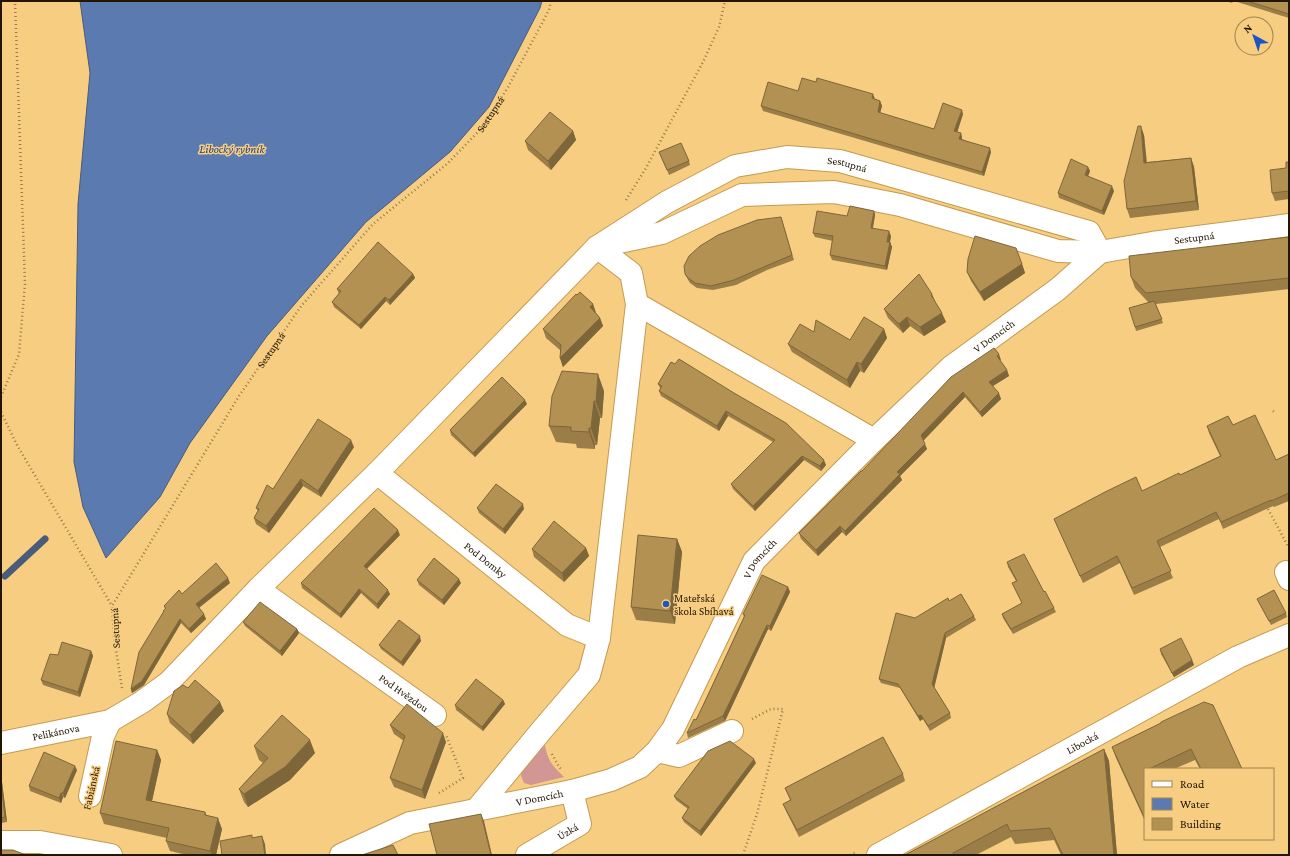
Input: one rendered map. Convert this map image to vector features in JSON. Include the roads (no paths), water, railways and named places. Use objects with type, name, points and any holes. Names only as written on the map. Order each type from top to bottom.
[{"type":"street","name":"Sestupná","points":[[110,721],[142,702],[168,683],[258,589],[377,473],[597,247],[667,202],[735,166],[787,157],[840,160],[1089,232],[1100,252]]},
{"type":"street","name":"Sestupná","points":[[597,247],[662,233],[742,195],[834,192],[900,205],[1058,251],[1100,252],[1152,243],[1289,225]]},
{"type":"street","points":[[476,810],[589,675],[599,638],[638,304],[631,273],[597,247]]},
{"type":"street","name":"V Domcích","points":[[341,855],[410,823],[572,791],[611,780],[640,767],[657,751],[673,729],[754,562],[874,440],[951,366],[1058,289],[1100,252]]},
{"type":"street","points":[[638,304],[874,440]]},
{"type":"street","name":"Pod Domky","points":[[377,473],[568,625],[599,638]]},
{"type":"street","name":"Pod Hvězdou","points":[[258,589],[435,716]]},
{"type":"street","name":"Libocká","points":[[878,855],[1238,657],[1289,635]]},
{"type":"street","name":"Pelikánova","points":[[1,743],[110,721]]},
{"type":"street","name":"Fabiánská","points":[[90,796],[103,736],[110,721]]},
{"type":"street","points":[[657,751],[679,756],[732,731]]},
{"type":"street","name":"Úzká","points":[[527,855],[580,824],[572,791]]},
{"type":"street","points":[[1,842],[40,842],[75,852],[111,855]]},
{"type":"water","name":"Libocký rybník","points":[[80,1],[542,1],[540,8],[489,107],[450,152],[366,222],[267,336],[190,443],[160,497],[106,558],[83,507],[74,462],[78,204],[90,73]]},
{"type":"waterway","points":[[5,576],[45,539]]},
{"type":"place","name":"Mateřská škola Sbíhavá","points":[[666,604]]}]
